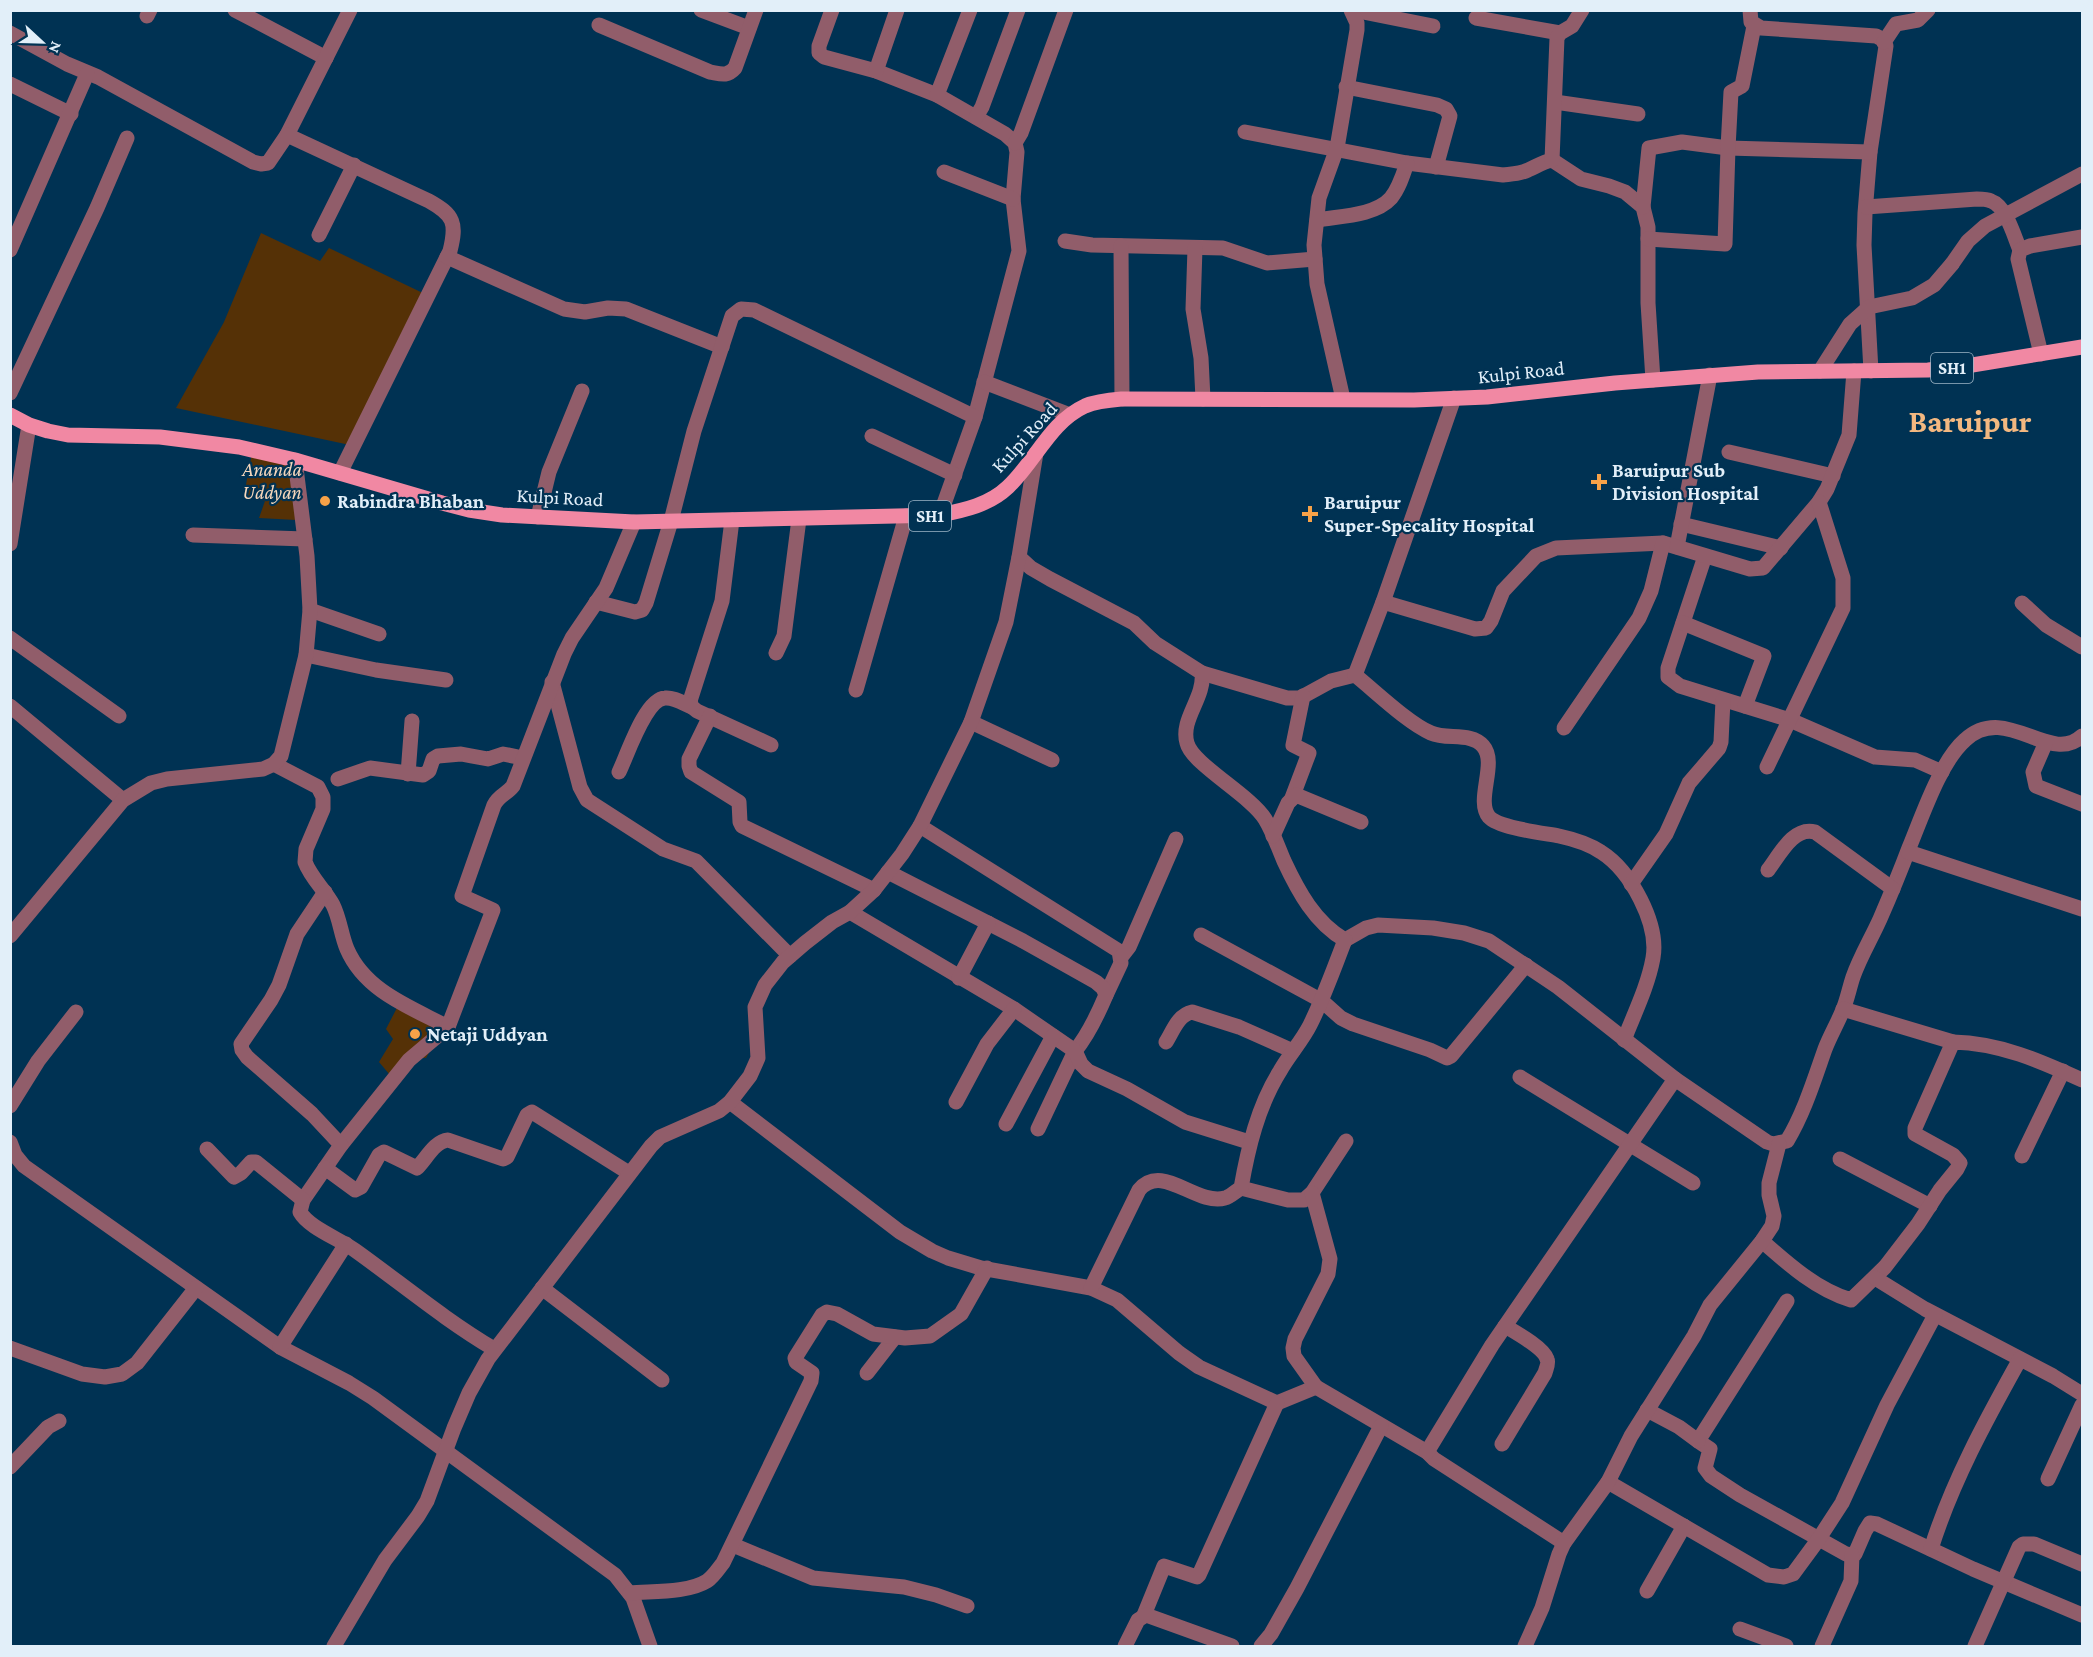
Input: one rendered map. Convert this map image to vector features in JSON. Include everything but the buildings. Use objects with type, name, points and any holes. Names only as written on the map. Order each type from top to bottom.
[{"type":"main road","name":"Kulpi Road","points":[[10,415],[28,425],[68,435],[188,439],[239,447],[295,460],[469,510],[538,517],[634,522],[940,515],[966,510],[995,497],[1008,487],[1070,415],[1086,406],[1122,399],[1455,398],[1710,375],[1928,370],[2082,347]]},
{"type":"street","points":[[235,10],[326,58]]},
{"type":"street","points":[[10,33],[87,74],[98,77],[253,162],[268,163],[287,135],[350,10]]},
{"type":"street","points":[[701,10],[749,28]]},
{"type":"street","points":[[599,25],[710,72],[723,75],[735,68],[756,10]]},
{"type":"street","points":[[832,10],[819,46],[819,53],[824,57],[876,71],[937,95],[1005,134],[1016,143]]},
{"type":"street","points":[[876,71],[897,10]]},
{"type":"street","points":[[937,95],[970,10]]},
{"type":"street","points":[[976,117],[982,107],[1018,10]]},
{"type":"street","points":[[940,515],[975,417],[1019,250],[1013,199],[1016,143],[1066,10]]},
{"type":"street","points":[[1352,10],[1433,26]]},
{"type":"street","points":[[1343,399],[1317,284],[1315,259],[1319,198],[1337,148],[1357,30],[1352,10]]},
{"type":"street","points":[[1552,160],[1557,38],[1560,33],[1572,26],[1582,10]]},
{"type":"street","points":[[1884,42],[1896,24],[1918,20],[1928,10]]},
{"type":"street","points":[[1476,18],[1560,33]]},
{"type":"street","points":[[1752,18],[1761,28],[1876,36],[1884,42],[1886,55],[1870,152],[1864,245],[1871,371]]},
{"type":"street","points":[[1648,238],[1725,244],[1731,93],[1742,86],[1752,18]]},
{"type":"street","points":[[10,250],[87,74]]},
{"type":"street","points":[[10,84],[71,114]]},
{"type":"street","points":[[1346,87],[1437,105],[1446,109],[1450,116],[1436,168]]},
{"type":"street","points":[[1555,102],[1638,114]]},
{"type":"street","points":[[1245,132],[1436,168],[1503,175],[1517,174],[1542,162],[1552,160],[1581,179],[1625,192],[1643,207]]},
{"type":"street","points":[[287,135],[443,209],[453,221],[454,231],[447,257],[340,473]]},
{"type":"street","points":[[10,393],[97,208],[127,138]]},
{"type":"street","points":[[1653,380],[1648,303],[1648,227],[1643,207],[1649,148],[1682,142],[1728,148],[1870,152]]},
{"type":"street","points":[[1317,220],[1368,211],[1382,205],[1391,198],[1401,181],[1407,163]]},
{"type":"street","points":[[319,235],[354,165]]},
{"type":"street","points":[[944,172],[1013,199]]},
{"type":"street","points":[[1820,371],[1850,324],[1869,307],[1912,298],[1934,285],[1968,241],[1985,226],[2082,174]]},
{"type":"street","points":[[1866,207],[1977,199],[1990,200],[1998,204],[2005,213],[2020,250],[2018,259],[2041,354]]},
{"type":"street","points":[[2020,250],[2030,246],[2082,237]]},
{"type":"street","points":[[1065,241],[1092,245],[1223,248],[1267,263],[1315,259]]},
{"type":"street","points":[[1121,246],[1122,399]]},
{"type":"street","points":[[1196,248],[1194,309],[1201,357],[1203,399]]},
{"type":"street","points":[[447,257],[564,309],[585,312],[608,308],[626,309],[722,347]]},
{"type":"street","points":[[596,602],[635,612],[642,610],[671,521],[694,431],[732,316],[741,309],[754,310],[975,417]]},
{"type":"street","points":[[1383,602],[1475,629],[1486,628],[1503,591],[1536,556],[1556,548],[1670,545],[1750,569],[1763,568],[1820,502],[1833,476],[1848,435],[1854,371]]},
{"type":"street","points":[[1564,728],[1640,618],[1681,524],[1710,375]]},
{"type":"street","points":[[984,382],[1070,415]]},
{"type":"street","points":[[538,517],[549,472],[582,391]]},
{"type":"street","points":[[1355,675],[1455,398]]},
{"type":"street","points":[[10,544],[28,425]]},
{"type":"street","points":[[872,436],[955,475]]},
{"type":"street","points":[[1729,452],[1833,476]]},
{"type":"street","points":[[334,1647],[375,1575],[427,1501],[469,1393],[494,1349],[629,1173],[660,1137],[719,1111],[730,1102],[750,1076],[758,1058],[755,1007],[758,996],[765,985],[790,956],[832,922],[850,912],[874,890],[920,826],[971,722],[1006,622],[1036,453]]},
{"type":"street","points":[[10,936],[123,800],[151,783],[167,779],[244,772],[274,764],[281,756],[306,655],[310,610],[305,539],[295,460]]},
{"type":"street","points":[[1767,767],[1843,608],[1843,578],[1820,502]]},
{"type":"street","points":[[856,690],[906,516]]},
{"type":"street","points":[[776,653],[784,636],[800,519]]},
{"type":"street","points":[[692,707],[691,696],[718,618],[723,595],[732,520]]},
{"type":"street","points":[[494,1349],[436,1312],[346,1244],[301,1215],[299,1209],[341,1145],[409,1060],[448,1027],[493,909],[462,896],[494,805],[498,797],[508,792],[513,786],[552,682],[572,638],[606,588],[634,522]]},
{"type":"street","points":[[1681,524],[1781,548]]},
{"type":"street","points":[[193,535],[305,539]]},
{"type":"street","points":[[1706,556],[1668,668],[1668,677],[1680,686],[1790,720],[1875,757],[1915,760],[1942,772]]},
{"type":"street","points":[[1019,557],[1031,568],[1050,579],[1134,623],[1155,643],[1202,673],[1287,698],[1300,698],[1331,681],[1355,675]]},
{"type":"street","points":[[2022,603],[2046,625],[2082,646]]},
{"type":"street","points":[[310,610],[379,634]]},
{"type":"street","points":[[1683,623],[1764,657],[1745,706]]},
{"type":"street","points":[[10,638],[119,716]]},
{"type":"street","points":[[306,655],[376,670],[446,680]]},
{"type":"street","points":[[1202,673],[1203,682],[1185,728],[1187,745],[1196,757],[1244,796],[1265,818],[1305,901],[1332,933],[1345,939]]},
{"type":"street","points":[[1355,675],[1427,731],[1443,736],[1472,739],[1482,744],[1488,752],[1485,807],[1489,817],[1500,823],[1569,838],[1603,853],[1623,872],[1651,924],[1653,957],[1647,980],[1624,1040]]},
{"type":"street","points":[[552,682],[580,788],[586,800],[663,849],[703,867],[790,956]]},
{"type":"street","points":[[1273,836],[1292,798],[1309,753],[1293,745],[1304,696]]},
{"type":"street","points":[[619,772],[640,724],[657,701],[663,698],[692,707],[771,745]]},
{"type":"street","points":[[1631,884],[1666,834],[1689,783],[1719,748],[1723,700]]},
{"type":"street","points":[[10,706],[123,800]]},
{"type":"street","points":[[710,716],[689,759],[691,772],[739,802],[742,826],[874,890]]},
{"type":"street","points":[[408,774],[412,721]]},
{"type":"street","points":[[971,722],[1052,760]]},
{"type":"street","points":[[1091,1288],[1144,1183],[1160,1180],[1215,1200],[1227,1198],[1241,1188],[1249,1142],[1274,1082],[1322,1001],[1345,939],[1377,925],[1432,928],[1464,933],[1489,941],[1526,965],[1675,1078],[1767,1143],[1779,1144],[1787,1141],[1795,1127],[1826,1046],[1843,1010],[1854,975],[1942,772],[1952,754],[1965,739],[1981,729],[2007,728],[2046,742],[2068,745],[2082,736]]},
{"type":"street","points":[[2046,742],[2033,772],[2036,786],[2082,804]]},
{"type":"street","points":[[338,779],[370,768],[423,776],[429,771],[433,759],[438,756],[461,754],[488,759],[503,754],[523,758]]},
{"type":"street","points":[[274,764],[318,787],[323,797],[323,809],[304,856],[307,867],[333,905],[353,962],[373,985],[386,994],[448,1027]]},
{"type":"street","points":[[1292,798],[1296,795],[1300,796],[1361,822]]},
{"type":"street","points":[[920,826],[1112,946],[1122,956]]},
{"type":"street","points":[[1768,870],[1795,836],[1808,830],[1815,832],[1893,889]]},
{"type":"street","points":[[1038,1130],[1075,1051],[1106,995],[1122,956],[1129,947],[1176,839]]},
{"type":"street","points":[[1908,852],[2082,909]]},
{"type":"street","points":[[888,872],[1096,982],[1103,988],[1106,995]]},
{"type":"street","points":[[325,892],[297,934],[279,985],[271,1000],[241,1044],[247,1057],[312,1114],[341,1145]]},
{"type":"street","points":[[850,912],[1014,1010],[1053,1036],[1075,1051],[1081,1064],[1088,1071],[1127,1089],[1167,1113],[1203,1128],[1249,1142]]},
{"type":"street","points":[[959,978],[988,923]]},
{"type":"street","points":[[1201,935],[1322,1001],[1341,1018],[1353,1024],[1447,1058],[1526,965]]},
{"type":"street","points":[[956,1102],[987,1044],[1014,1010]]},
{"type":"street","points":[[1843,1010],[1953,1042],[1994,1046],[2029,1056],[2082,1080]]},
{"type":"street","points":[[10,1106],[38,1061],[76,1012]]},
{"type":"street","points":[[1166,1042],[1180,1018],[1192,1012],[1239,1027],[1293,1051]]},
{"type":"street","points":[[1006,1124],[1053,1036]]},
{"type":"street","points":[[1762,1241],[1802,1274],[1843,1298],[1851,1300],[1875,1278],[1958,1169],[1959,1162],[1953,1155],[1915,1134],[1915,1128],[1953,1042]]},
{"type":"street","points":[[2022,1156],[2063,1071]]},
{"type":"street","points":[[1520,1077],[1694,1183]]},
{"type":"street","points":[[1427,1452],[1505,1326],[1675,1078]]},
{"type":"street","points":[[730,1102],[900,1232],[948,1258],[1091,1288],[1117,1300],[1179,1353],[1199,1367],[1277,1403]]},
{"type":"street","points":[[326,1168],[355,1190],[361,1187],[384,1152],[417,1168],[443,1140],[448,1140],[503,1159],[507,1156],[527,1115],[532,1112],[629,1173]]},
{"type":"street","points":[[1241,1188],[1298,1201],[1304,1200],[1312,1193],[1346,1141]]},
{"type":"street","points":[[10,1142],[15,1155],[24,1166],[280,1347],[373,1398],[615,1575],[630,1593],[650,1647]]},
{"type":"street","points":[[1525,1647],[1542,1608],[1564,1543],[1608,1482],[1631,1436],[1694,1336],[1710,1305],[1772,1226],[1774,1216],[1769,1190],[1779,1144]]},
{"type":"street","points":[[207,1149],[234,1176],[241,1173],[251,1162],[256,1162],[303,1200]]},
{"type":"street","points":[[1840,1160],[1930,1206]]},
{"type":"street","points":[[1312,1193],[1330,1259],[1328,1274],[1314,1299],[1293,1348],[1294,1356],[1316,1387],[1427,1452],[1434,1459],[1564,1543]]},
{"type":"street","points":[[280,1347],[346,1244]]},
{"type":"street","points":[[630,1593],[683,1588],[699,1584],[716,1572],[733,1545],[811,1381],[812,1373],[796,1362],[795,1356],[822,1315],[833,1312],[873,1334],[905,1338],[930,1336],[961,1314],[987,1268]]},
{"type":"street","points":[[1875,1278],[1935,1315],[2082,1394]]},
{"type":"street","points":[[10,1348],[82,1374],[105,1377],[122,1374],[137,1364],[196,1288]]},
{"type":"street","points":[[542,1288],[662,1380]]},
{"type":"street","points":[[1698,1441],[1787,1301]]},
{"type":"street","points":[[1608,1482],[1768,1575],[1784,1577],[1793,1574],[1842,1503],[1887,1405],[1935,1315]]},
{"type":"street","points":[[1502,1444],[1545,1373],[1547,1365],[1547,1358],[1540,1350],[1505,1326]]},
{"type":"street","points":[[867,1373],[895,1337]]},
{"type":"street","points":[[1931,1549],[1946,1505],[1962,1469],[2020,1359]]},
{"type":"street","points":[[1125,1647],[1138,1620],[1144,1615],[1164,1566],[1170,1566],[1197,1577],[1200,1575],[1277,1403],[1316,1387]]},
{"type":"street","points":[[2048,1479],[2082,1405]]},
{"type":"street","points":[[1647,1410],[1679,1427],[1710,1449],[1705,1468],[1711,1476],[1818,1540],[1852,1555]]},
{"type":"street","points":[[10,1467],[48,1427],[58,1420]]},
{"type":"street","points":[[1261,1647],[1297,1588],[1381,1426]]},
{"type":"street","points":[[1822,1647],[1851,1581],[1852,1555],[1855,1554],[1870,1523],[1877,1524],[2082,1616]]},
{"type":"street","points":[[1647,1591],[1684,1526]]},
{"type":"street","points":[[1974,1647],[2019,1547],[2027,1543],[2082,1564]]},
{"type":"street","points":[[733,1545],[806,1577],[904,1587],[967,1606]]},
{"type":"street","points":[[1144,1615],[1232,1647]]},
{"type":"street","points":[[1740,1629],[1786,1647]]},
{"type":"green space","points":[[261,233],[320,261],[329,248],[427,295],[350,445],[176,408],[224,322]]},
{"type":"green space","name":"Ananda Uddyan","points":[[252,453],[282,460],[295,471],[296,520],[259,518],[265,501],[244,495]]},
{"type":"green space","name":"Netaji Uddyan","points":[[400,1002],[442,1029],[426,1058],[414,1057],[390,1075],[379,1062],[393,1039],[386,1029]]},
{"type":"place","name":"Baruipur Sub Division Hospital","points":[[1599,482]]},
{"type":"place","name":"Rabindra Bhaban","points":[[325,501]]},
{"type":"place","name":"Baruipur Super-Specality Hospital","points":[[1310,514]]},
{"type":"place","name":"Netaji Uddyan","points":[[415,1034]]},
{"type":"district","name":"Baruipur","points":[[1970,421]]}]
